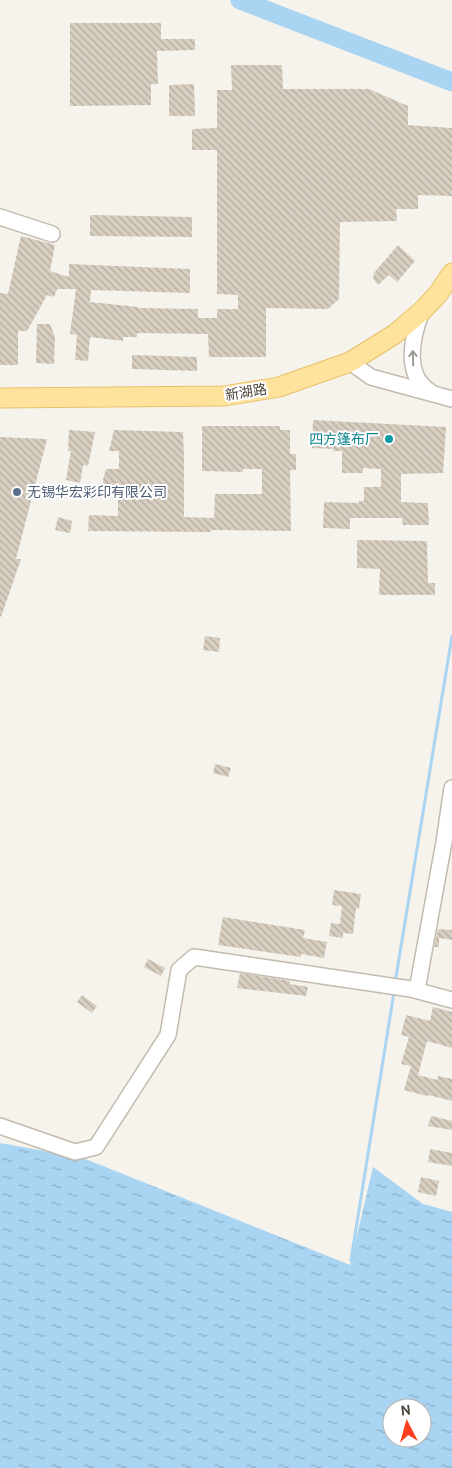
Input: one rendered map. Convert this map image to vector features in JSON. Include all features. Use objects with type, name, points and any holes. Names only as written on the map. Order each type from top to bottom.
[{"type":"main road","name":"新湖路","points":[[0,398],[224,396],[280,387],[350,362],[395,334],[422,311],[438,294],[452,272]]},
{"type":"street","points":[[0,217],[52,234]]},
{"type":"street","points":[[422,311],[415,328],[414,371],[418,381],[437,396]]},
{"type":"street","points":[[350,362],[372,377],[452,399]]},
{"type":"street","points":[[414,989],[448,843],[452,788]]},
{"type":"street","points":[[0,1126],[74,1152],[96,1147],[168,1035],[179,970],[194,957],[414,989],[452,1000]]},
{"type":"water","points":[[0,1143],[83,1158],[350,1265],[373,1167],[423,1204],[452,1212],[452,1468],[0,1468]]},
{"type":"building","points":[[70,23],[161,23],[161,39],[195,39],[195,50],[157,51],[158,84],[151,84],[151,105],[70,106]]},
{"type":"building","points":[[231,65],[282,65],[283,89],[369,89],[408,106],[408,125],[452,128],[452,196],[418,195],[418,209],[396,209],[397,221],[340,222],[339,299],[328,309],[266,308],[266,357],[209,357],[208,334],[137,333],[137,337],[123,337],[123,341],[90,337],[88,361],[75,360],[77,335],[70,334],[76,289],[57,289],[54,297],[47,295],[27,331],[18,331],[18,365],[0,365],[0,293],[8,294],[21,236],[55,245],[50,271],[69,277],[69,264],[190,269],[190,293],[91,290],[90,302],[138,308],[198,309],[198,318],[217,318],[217,309],[238,309],[238,295],[217,294],[217,150],[192,150],[192,129],[217,128],[217,90],[232,90]]},
{"type":"building","points":[[194,84],[195,116],[169,116],[169,85]]},
{"type":"building","points":[[90,215],[192,217],[192,237],[90,236]]},
{"type":"building","points":[[398,245],[415,261],[397,282],[389,275],[378,285],[373,279],[374,273]]},
{"type":"building","points":[[37,324],[50,324],[55,337],[54,364],[36,363]]},
{"type":"building","points":[[132,355],[197,357],[197,371],[132,369]]},
{"type":"building","points":[[313,420],[446,427],[443,473],[401,474],[401,502],[428,503],[429,525],[403,525],[402,518],[350,518],[350,529],[323,528],[324,502],[359,503],[359,501],[364,501],[364,487],[381,487],[381,469],[363,468],[363,473],[342,473],[342,451],[312,448]]},
{"type":"building","points":[[202,426],[280,426],[280,430],[290,430],[290,454],[296,454],[296,470],[290,470],[291,531],[88,531],[89,515],[118,516],[118,493],[103,493],[103,480],[106,469],[119,469],[119,451],[109,451],[114,430],[183,432],[184,517],[214,518],[215,494],[262,494],[262,469],[243,469],[243,472],[202,471]]},
{"type":"building","points":[[69,430],[95,432],[88,466],[83,465],[80,483],[66,480],[71,451],[68,451]]},
{"type":"building","name":"无锡华宏彩印有限公司","points":[[0,437],[47,439],[16,559],[21,559],[1,617],[0,616]]},
{"type":"building","points":[[58,517],[72,521],[70,533],[55,530]]},
{"type":"building","points":[[357,540],[427,541],[428,583],[435,583],[435,595],[379,595],[380,569],[357,568]]},
{"type":"building","points":[[205,636],[220,638],[219,652],[203,650]]},
{"type":"building","points":[[215,764],[231,768],[228,777],[213,773]]},
{"type":"building","points":[[334,890],[361,894],[359,909],[356,908],[353,934],[343,933],[343,938],[329,936],[331,923],[340,924],[342,906],[332,905]]},
{"type":"building","points":[[223,917],[305,930],[303,938],[327,942],[324,958],[301,954],[301,957],[218,945]]},
{"type":"building","points":[[438,929],[452,930],[452,940],[439,938],[439,947],[434,947]]},
{"type":"building","points":[[148,959],[165,968],[161,976],[144,967]]},
{"type":"building","points":[[240,973],[290,981],[290,984],[308,987],[306,996],[237,988]]},
{"type":"building","points":[[82,995],[97,1006],[92,1013],[77,1002]]},
{"type":"building","points":[[433,1007],[452,1012],[452,1048],[427,1041],[418,1075],[437,1080],[438,1076],[452,1079],[452,1101],[404,1090],[411,1066],[401,1064],[409,1037],[401,1035],[406,1015],[430,1021]]},
{"type":"building","points":[[431,1116],[452,1121],[452,1130],[428,1126]]},
{"type":"building","points":[[430,1149],[452,1153],[452,1166],[428,1162]]},
{"type":"building","points":[[421,1177],[439,1181],[436,1196],[418,1192]]},
{"type":"waterway","points":[[240,0],[452,82]]},
{"type":"waterway","points":[[395,983],[452,636]]},
{"type":"waterway","points":[[351,1260],[394,992]]},
{"type":"place","name":"四方篷布厂","points":[[389,439]]},
{"type":"place","name":"无锡华宏彩印有限公司","points":[[17,492]]}]
